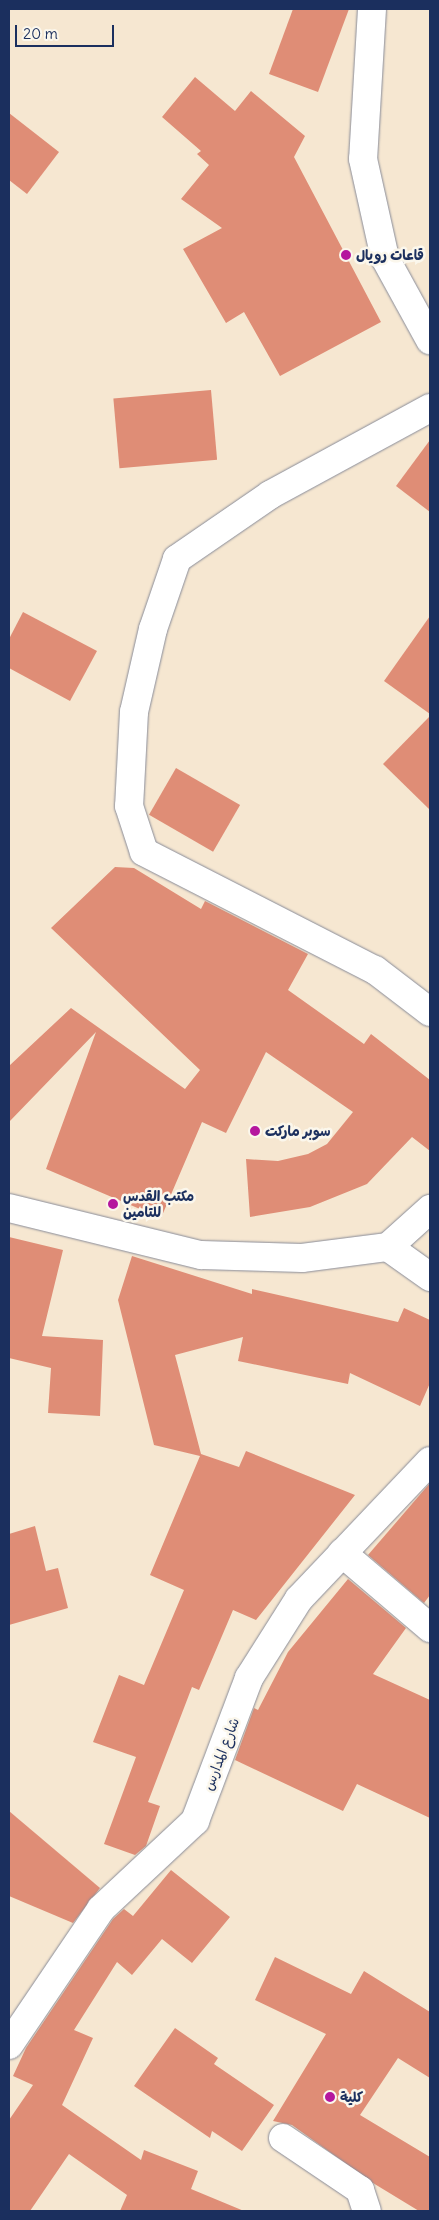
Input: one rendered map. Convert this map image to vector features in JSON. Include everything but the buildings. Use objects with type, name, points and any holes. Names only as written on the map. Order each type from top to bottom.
[{"type":"street","points":[[372,9],[363,159],[385,258],[430,340]]},
{"type":"street","points":[[430,408],[270,495],[177,559],[153,629],[134,712],[129,798],[144,852],[374,970],[430,1012]]},
{"type":"street","points":[[9,1208],[201,1255],[302,1258],[388,1247],[430,1209]]},
{"type":"street","points":[[388,1247],[430,1277]]},
{"type":"street","name":"شارع المدارس","points":[[9,2045],[101,1909],[196,1821],[249,1678],[299,1599],[430,1461]]},
{"type":"street","points":[[342,1554],[430,1628]]},
{"type":"street","points":[[283,2138],[360,2190],[367,2211]]},
{"type":"place","name":"قاعات رويال","points":[[346,255]]},
{"type":"place","name":"سوبر ماركت","points":[[255,1131]]},
{"type":"place","name":"مكتب القدس للتامين","points":[[113,1204]]},
{"type":"place","name":"كلية","points":[[330,2097]]}]
